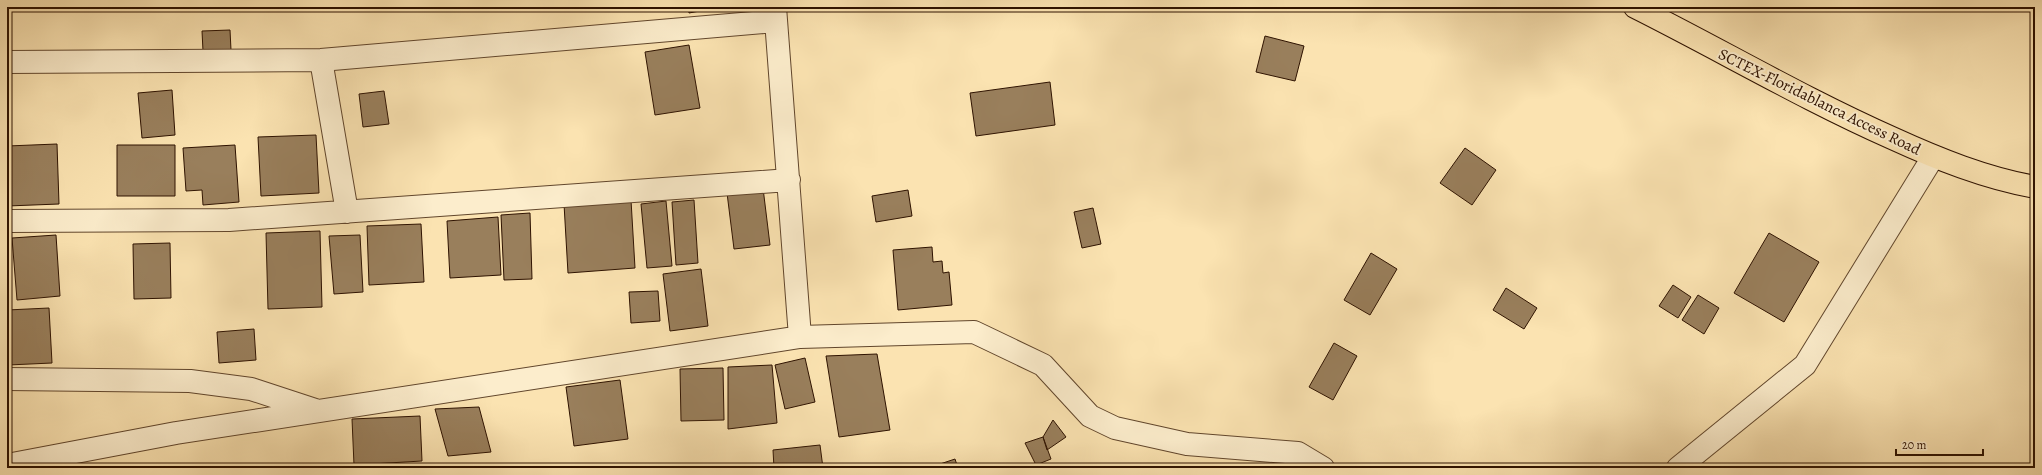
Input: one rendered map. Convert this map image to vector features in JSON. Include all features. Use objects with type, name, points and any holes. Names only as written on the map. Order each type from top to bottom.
[{"type":"main road","name":"SCTEX-Floridablanca Access Road","points":[[1635,7],[1855,122],[1933,157],[2003,181],[2035,187]]},
{"type":"street","points":[[7,62],[321,60],[776,14],[800,337]]},
{"type":"street","points":[[321,60],[347,212]]},
{"type":"street","points":[[1678,468],[1805,365],[1933,157]]},
{"type":"street","points":[[7,221],[229,220],[789,180]]},
{"type":"street","points":[[7,465],[176,433],[800,337],[974,332],[1043,365],[1090,416],[1115,428],[1187,444],[1298,453],[1323,468]]},
{"type":"street","points":[[7,379],[190,381],[251,389],[318,411]]},
{"type":"building","points":[[688,7],[721,7],[689,13]]},
{"type":"building","points":[[230,30],[231,50],[203,51],[202,31]]},
{"type":"building","points":[[1265,36],[1304,46],[1295,81],[1256,72]]},
{"type":"building","points":[[689,45],[700,108],[655,115],[645,52]]},
{"type":"building","points":[[1050,82],[1055,125],[976,136],[970,93]]},
{"type":"building","points":[[172,90],[175,135],[142,138],[138,93]]},
{"type":"building","points":[[384,91],[389,124],[363,127],[359,94]]},
{"type":"building","points":[[316,135],[319,193],[261,196],[258,137]]},
{"type":"building","points":[[57,144],[59,204],[7,206],[7,146]]},
{"type":"building","points":[[117,145],[175,145],[175,196],[117,196]]},
{"type":"building","points":[[235,145],[239,202],[203,205],[202,190],[186,191],[183,148]]},
{"type":"building","points":[[1465,148],[1496,170],[1472,205],[1440,183]]},
{"type":"building","points":[[763,188],[770,245],[734,249],[727,193]]},
{"type":"building","points":[[908,190],[912,216],[876,222],[872,196]]},
{"type":"building","points":[[631,200],[635,268],[568,273],[564,204]]},
{"type":"building","points":[[694,200],[698,263],[676,265],[672,202]]},
{"type":"building","points":[[666,201],[672,266],[647,268],[641,204]]},
{"type":"building","points":[[1093,208],[1101,244],[1082,248],[1074,212]]},
{"type":"building","points":[[530,213],[532,279],[504,280],[501,215]]},
{"type":"building","points":[[498,217],[501,275],[450,278],[447,221]]},
{"type":"building","points":[[421,224],[424,282],[369,285],[367,226]]},
{"type":"building","points":[[320,231],[322,307],[268,309],[266,233]]},
{"type":"building","points":[[1769,233],[1819,262],[1784,322],[1734,293]]},
{"type":"building","points":[[56,235],[60,296],[17,300],[12,238]]},
{"type":"building","points":[[360,235],[363,292],[334,294],[329,236]]},
{"type":"building","points":[[170,243],[171,298],[134,299],[133,244]]},
{"type":"building","points":[[932,247],[933,262],[942,261],[943,273],[949,272],[952,305],[898,310],[893,250]]},
{"type":"building","points":[[1371,253],[1397,269],[1370,315],[1344,300]]},
{"type":"building","points":[[701,269],[708,326],[670,331],[663,274]]},
{"type":"building","points":[[1673,285],[1691,297],[1678,318],[1659,306]]},
{"type":"building","points":[[1506,288],[1537,308],[1524,329],[1493,310]]},
{"type":"building","points":[[658,291],[660,321],[631,323],[629,292]]},
{"type":"building","points":[[1698,295],[1719,308],[1704,334],[1682,320]]},
{"type":"building","points":[[49,308],[52,363],[8,365],[7,310]]},
{"type":"building","points":[[254,329],[256,360],[219,363],[217,332]]},
{"type":"building","points":[[1334,343],[1357,356],[1333,400],[1309,387]]},
{"type":"building","points":[[877,354],[890,430],[839,437],[826,356]]},
{"type":"building","points":[[805,358],[815,402],[785,409],[775,365]]},
{"type":"building","points":[[772,365],[777,423],[728,429],[728,367]]},
{"type":"building","points":[[723,368],[724,420],[681,421],[680,369]]},
{"type":"building","points":[[620,380],[628,439],[574,446],[566,387]]},
{"type":"building","points":[[479,407],[491,452],[448,456],[435,409]]},
{"type":"building","points":[[420,416],[422,461],[354,465],[352,419]]},
{"type":"building","points":[[1053,420],[1066,437],[1047,450],[1043,437]]},
{"type":"building","points":[[1043,437],[1051,459],[1036,465],[1025,443]]},
{"type":"building","points":[[820,445],[823,468],[774,468],[773,450]]},
{"type":"building","points":[[955,459],[958,468],[938,468],[937,465]]}]
